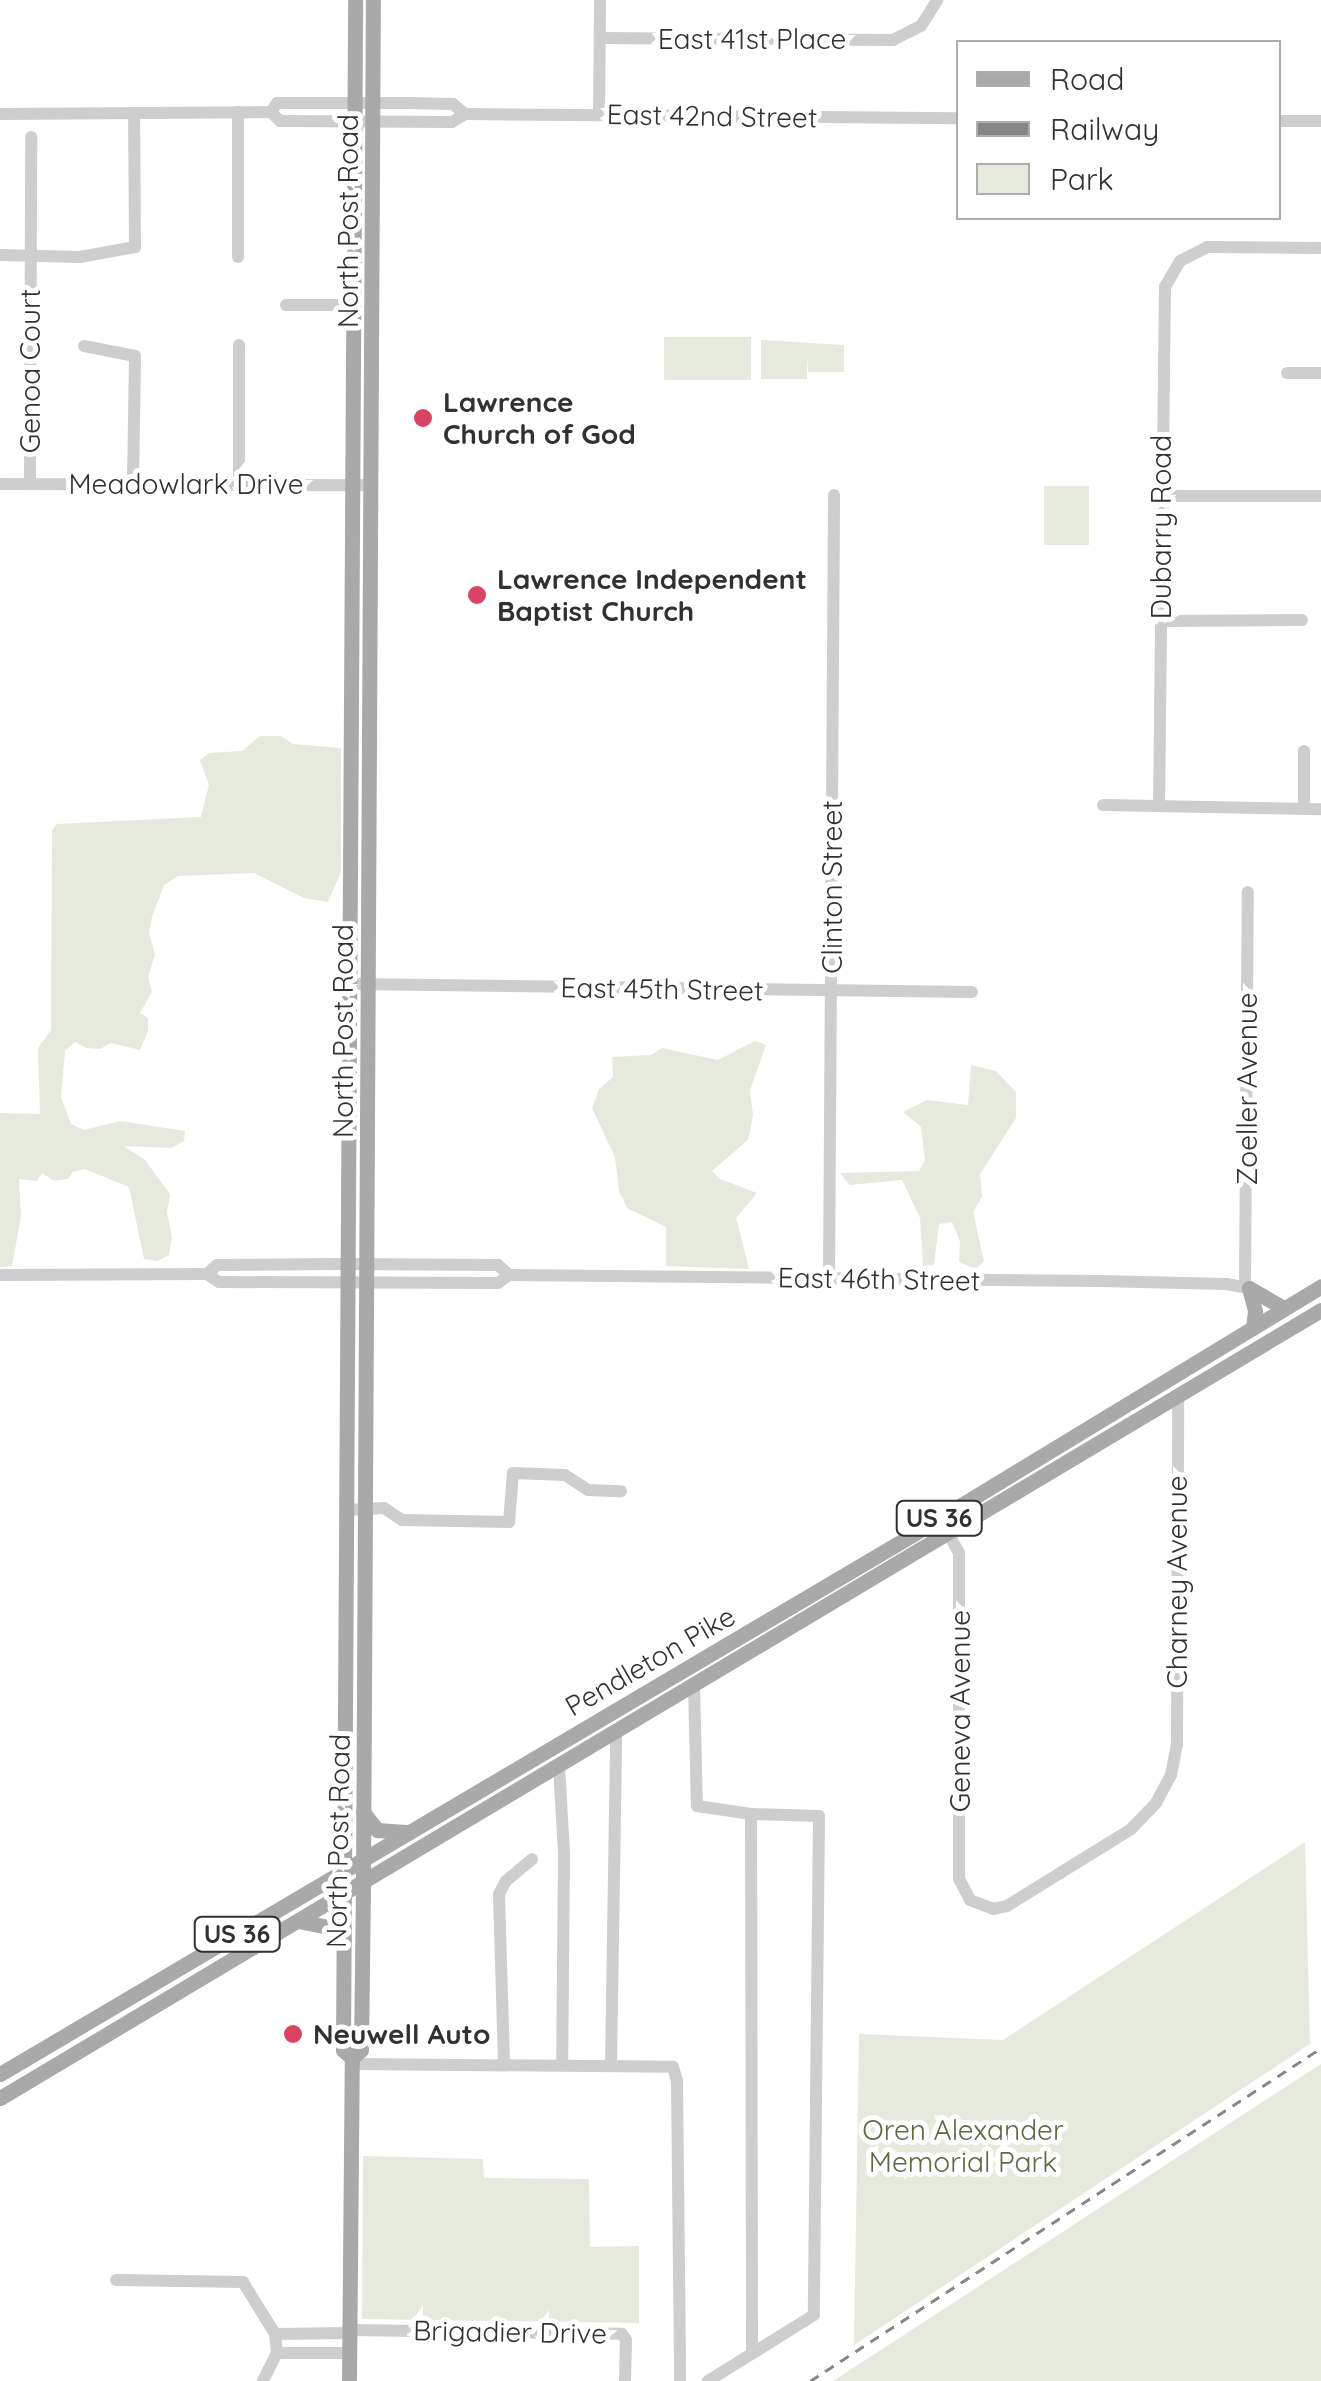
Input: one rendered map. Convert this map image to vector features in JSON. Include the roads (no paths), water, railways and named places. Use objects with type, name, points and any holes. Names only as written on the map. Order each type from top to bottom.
[{"type":"main road","name":"North Post Road","points":[[352,2061],[343,2050],[355,0]]},
{"type":"main road","name":"North Post Road","points":[[349,2381],[352,2061],[361,2050],[363,1886],[373,0]]},
{"type":"main road","name":"Pendleton Pike","points":[[0,2074],[939,1518],[1321,1286]]},
{"type":"main road","points":[[1247,1287],[1283,1308]]},
{"type":"main road","points":[[1247,1287],[1255,1312],[1253,1328]]},
{"type":"main road","name":"Pendleton Pike","points":[[0,2098],[363,1886],[1321,1310]]},
{"type":"main road","points":[[363,1812],[376,1830],[412,1831]]},
{"type":"main road","points":[[298,1922],[329,1928],[344,1939]]},
{"type":"street","points":[[599,115],[600,0]]},
{"type":"street","name":"East 41st Place","points":[[600,38],[885,40],[904,37],[926,20],[937,0]]},
{"type":"street","name":"East 42nd Street","points":[[271,112],[277,102],[355,102],[453,104],[465,114]]},
{"type":"street","points":[[238,112],[238,256]]},
{"type":"street","name":"East 42nd Street","points":[[0,114],[271,112],[280,121],[452,122],[465,114],[956,118]]},
{"type":"street","points":[[0,256],[80,257],[135,247],[134,113]]},
{"type":"street","points":[[1281,121],[1321,121]]},
{"type":"street","name":"Genoa Court","points":[[30,484],[31,138]]},
{"type":"street","name":"Dubarry Road","points":[[1159,806],[1163,299],[1170,274],[1187,256],[1212,246],[1321,248]]},
{"type":"street","points":[[286,305],[354,306]]},
{"type":"street","points":[[238,345],[239,484]]},
{"type":"street","points":[[84,346],[135,356],[133,484]]},
{"type":"street","points":[[1287,372],[1321,373]]},
{"type":"street","name":"Meadowlark Drive","points":[[0,484],[372,484]]},
{"type":"street","name":"Clinton Street","points":[[828,1278],[834,495]]},
{"type":"street","points":[[1162,496],[1321,496]]},
{"type":"street","points":[[1161,620],[1302,620]]},
{"type":"street","points":[[1304,752],[1304,809]]},
{"type":"street","points":[[1103,805],[1321,809]]},
{"type":"street","name":"Zoeller Avenue","points":[[1247,1287],[1248,892]]},
{"type":"street","name":"East 45th Street","points":[[351,984],[972,992]]},
{"type":"street","name":"East 46th Street","points":[[207,1274],[217,1264],[368,1264],[498,1266],[510,1274],[1247,1287]]},
{"type":"street","name":"East 46th Street","points":[[0,1276],[207,1274],[219,1282],[498,1283],[510,1274]]},
{"type":"street","name":"Charney Avenue","points":[[976,1904],[990,1909],[1007,1906],[1127,1832],[1156,1803],[1172,1768],[1177,1741],[1178,1396]]},
{"type":"street","points":[[348,1510],[394,1511],[402,1520],[509,1522],[514,1473],[566,1474],[588,1490],[621,1491]]},
{"type":"street","name":"Geneva Avenue","points":[[939,1518],[959,1554],[959,1878],[965,1895],[976,1904]]},
{"type":"street","points":[[694,1686],[697,1806],[751,1814],[819,1816],[814,2315],[708,2381]]},
{"type":"street","points":[[611,2065],[616,1732]]},
{"type":"street","points":[[559,1766],[564,1854],[562,2065]]},
{"type":"street","points":[[751,1814],[752,2353]]},
{"type":"street","points":[[504,2064],[499,1894],[506,1881],[532,1859]]},
{"type":"street","points":[[352,2061],[672,2067],[677,2081],[680,2381]]},
{"type":"street","points":[[116,2280],[240,2280],[276,2334],[277,2353],[263,2381]]},
{"type":"street","points":[[276,2334],[349,2331]]},
{"type":"street","name":"Brigadier Drive","points":[[349,2331],[622,2334],[626,2340],[625,2381]]},
{"type":"street","points":[[277,2353],[349,2353]]},
{"type":"railway","points":[[810,2381],[1321,2048]]},
{"type":"place","name":"Lawrence Church of God","points":[[423,418]]},
{"type":"place","name":"Lawrence Independent Baptist Church","points":[[477,595]]},
{"type":"place","name":"Neuwell Auto","points":[[293,2034]]},
{"type":"park label","name":"Oren Alexander Memorial Park","points":[[963,2146]]}]
